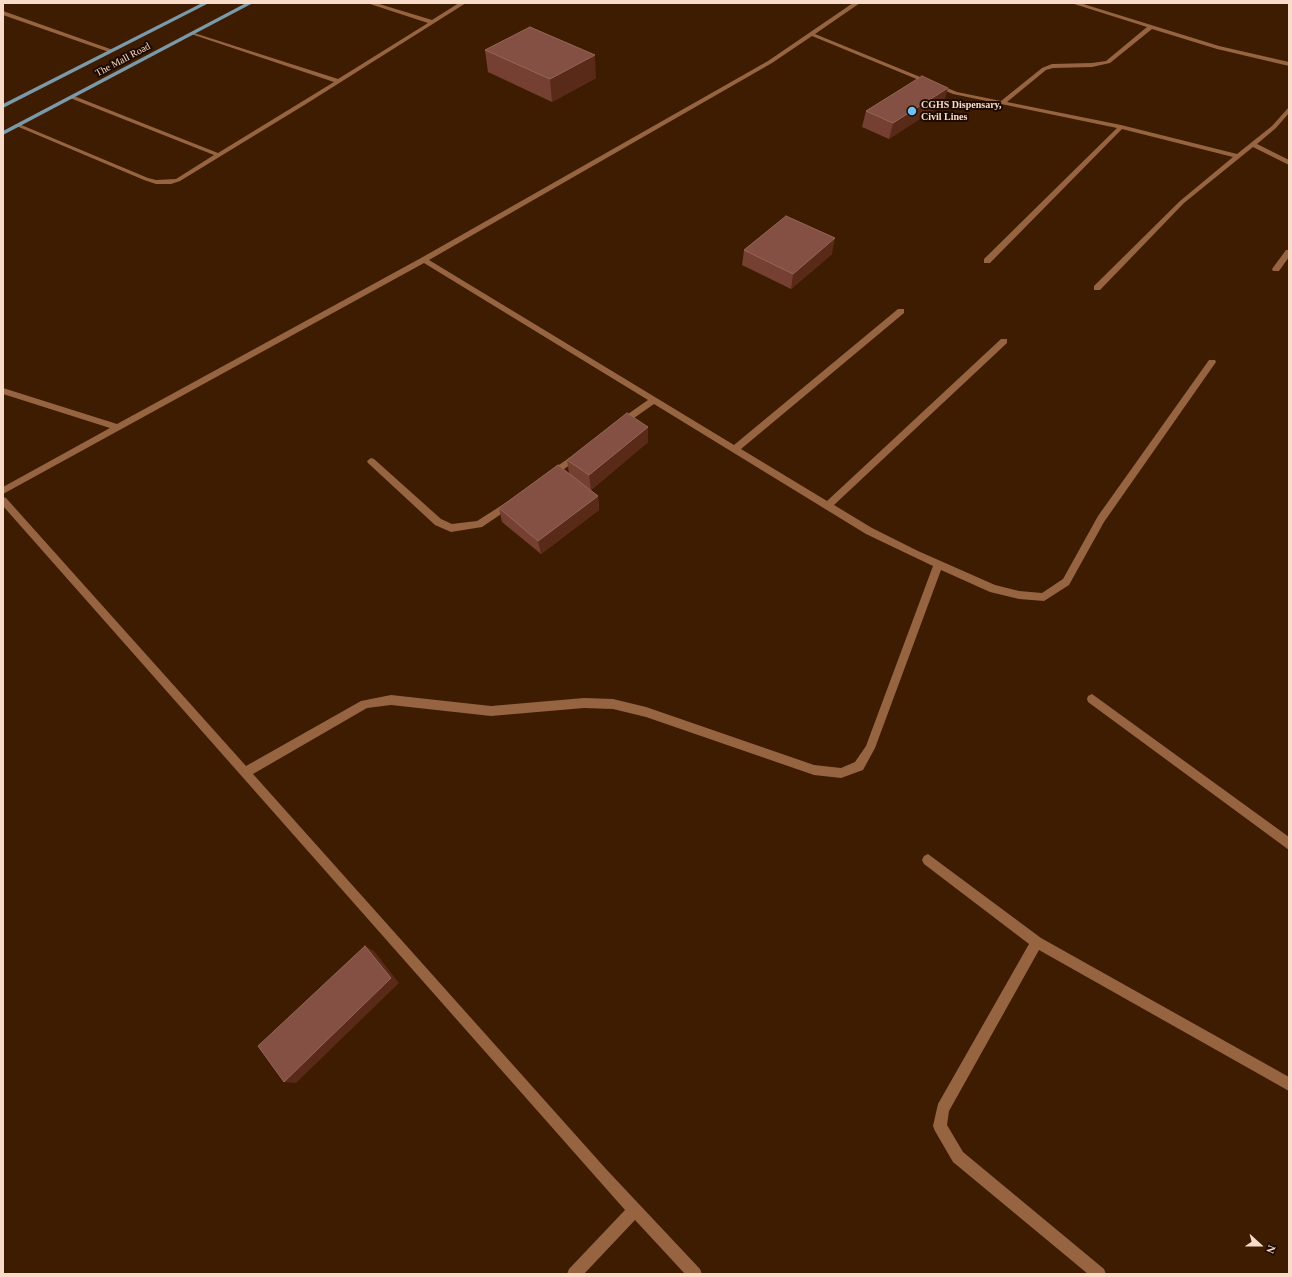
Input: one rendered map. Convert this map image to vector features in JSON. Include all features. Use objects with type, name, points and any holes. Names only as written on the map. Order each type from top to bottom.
[{"type":"main road","name":"The Mall Road","points":[[3,106],[206,3]]},
{"type":"main road","name":"The Mall Road","points":[[3,132],[250,3]]},
{"type":"street","points":[[370,3],[432,22]]},
{"type":"street","points":[[17,125],[156,182],[178,180],[463,3]]},
{"type":"street","points":[[3,491],[424,260],[770,62],[857,3]]},
{"type":"street","points":[[1074,3],[1217,47],[1289,64]]},
{"type":"street","points":[[3,13],[111,51]]},
{"type":"street","points":[[1002,103],[1044,69],[1052,66],[1092,65],[1108,62],[1151,27]]},
{"type":"street","points":[[193,33],[338,81]]},
{"type":"street","points":[[811,34],[955,93],[1121,127],[1237,156]]},
{"type":"street","points":[[72,97],[219,155]]},
{"type":"street","points":[[1097,288],[1182,202],[1274,126],[1289,109]]},
{"type":"street","points":[[988,261],[1121,127]]},
{"type":"street","points":[[1252,144],[1289,163]]},
{"type":"street","points":[[1276,269],[1289,252]]},
{"type":"street","points":[[424,260],[869,531],[993,589],[1019,595],[1044,597],[1066,582],[1101,519],[1212,362]]},
{"type":"street","points":[[736,449],[901,311]]},
{"type":"street","points":[[828,505],[1004,341]]},
{"type":"street","points":[[3,391],[119,428]]},
{"type":"street","points":[[616,427],[654,400]]},
{"type":"street","points":[[542,481],[585,450]]},
{"type":"street","points":[[371,461],[438,522],[451,528],[479,524],[516,499]]},
{"type":"street","points":[[3,500],[635,1210],[695,1274]]},
{"type":"street","points":[[245,772],[365,704],[392,700],[491,711],[584,703],[613,704],[646,712],[814,770],[841,773],[859,766],[870,748],[938,564]]},
{"type":"street","points":[[1092,699],[1289,844]]},
{"type":"street","points":[[928,860],[1037,942],[1105,982],[1289,1084]]},
{"type":"street","points":[[1037,942],[943,1109],[940,1126],[958,1156],[1099,1274]]},
{"type":"street","points":[[574,1274],[635,1210]]},
{"type":"building","points":[[530,27],[595,55],[550,79],[485,50]]},
{"type":"building","points":[[922,76],[948,88],[893,123],[866,111]]},
{"type":"building","points":[[786,216],[835,238],[793,274],[744,250]]},
{"type":"building","points":[[627,413],[648,427],[589,475],[567,460]]},
{"type":"building","points":[[558,465],[598,496],[538,541],[499,508]]},
{"type":"building","points":[[365,946],[391,978],[284,1082],[258,1046]]},
{"type":"place","name":"CGHS Dispensary, Civil Lines","points":[[912,111]]}]
